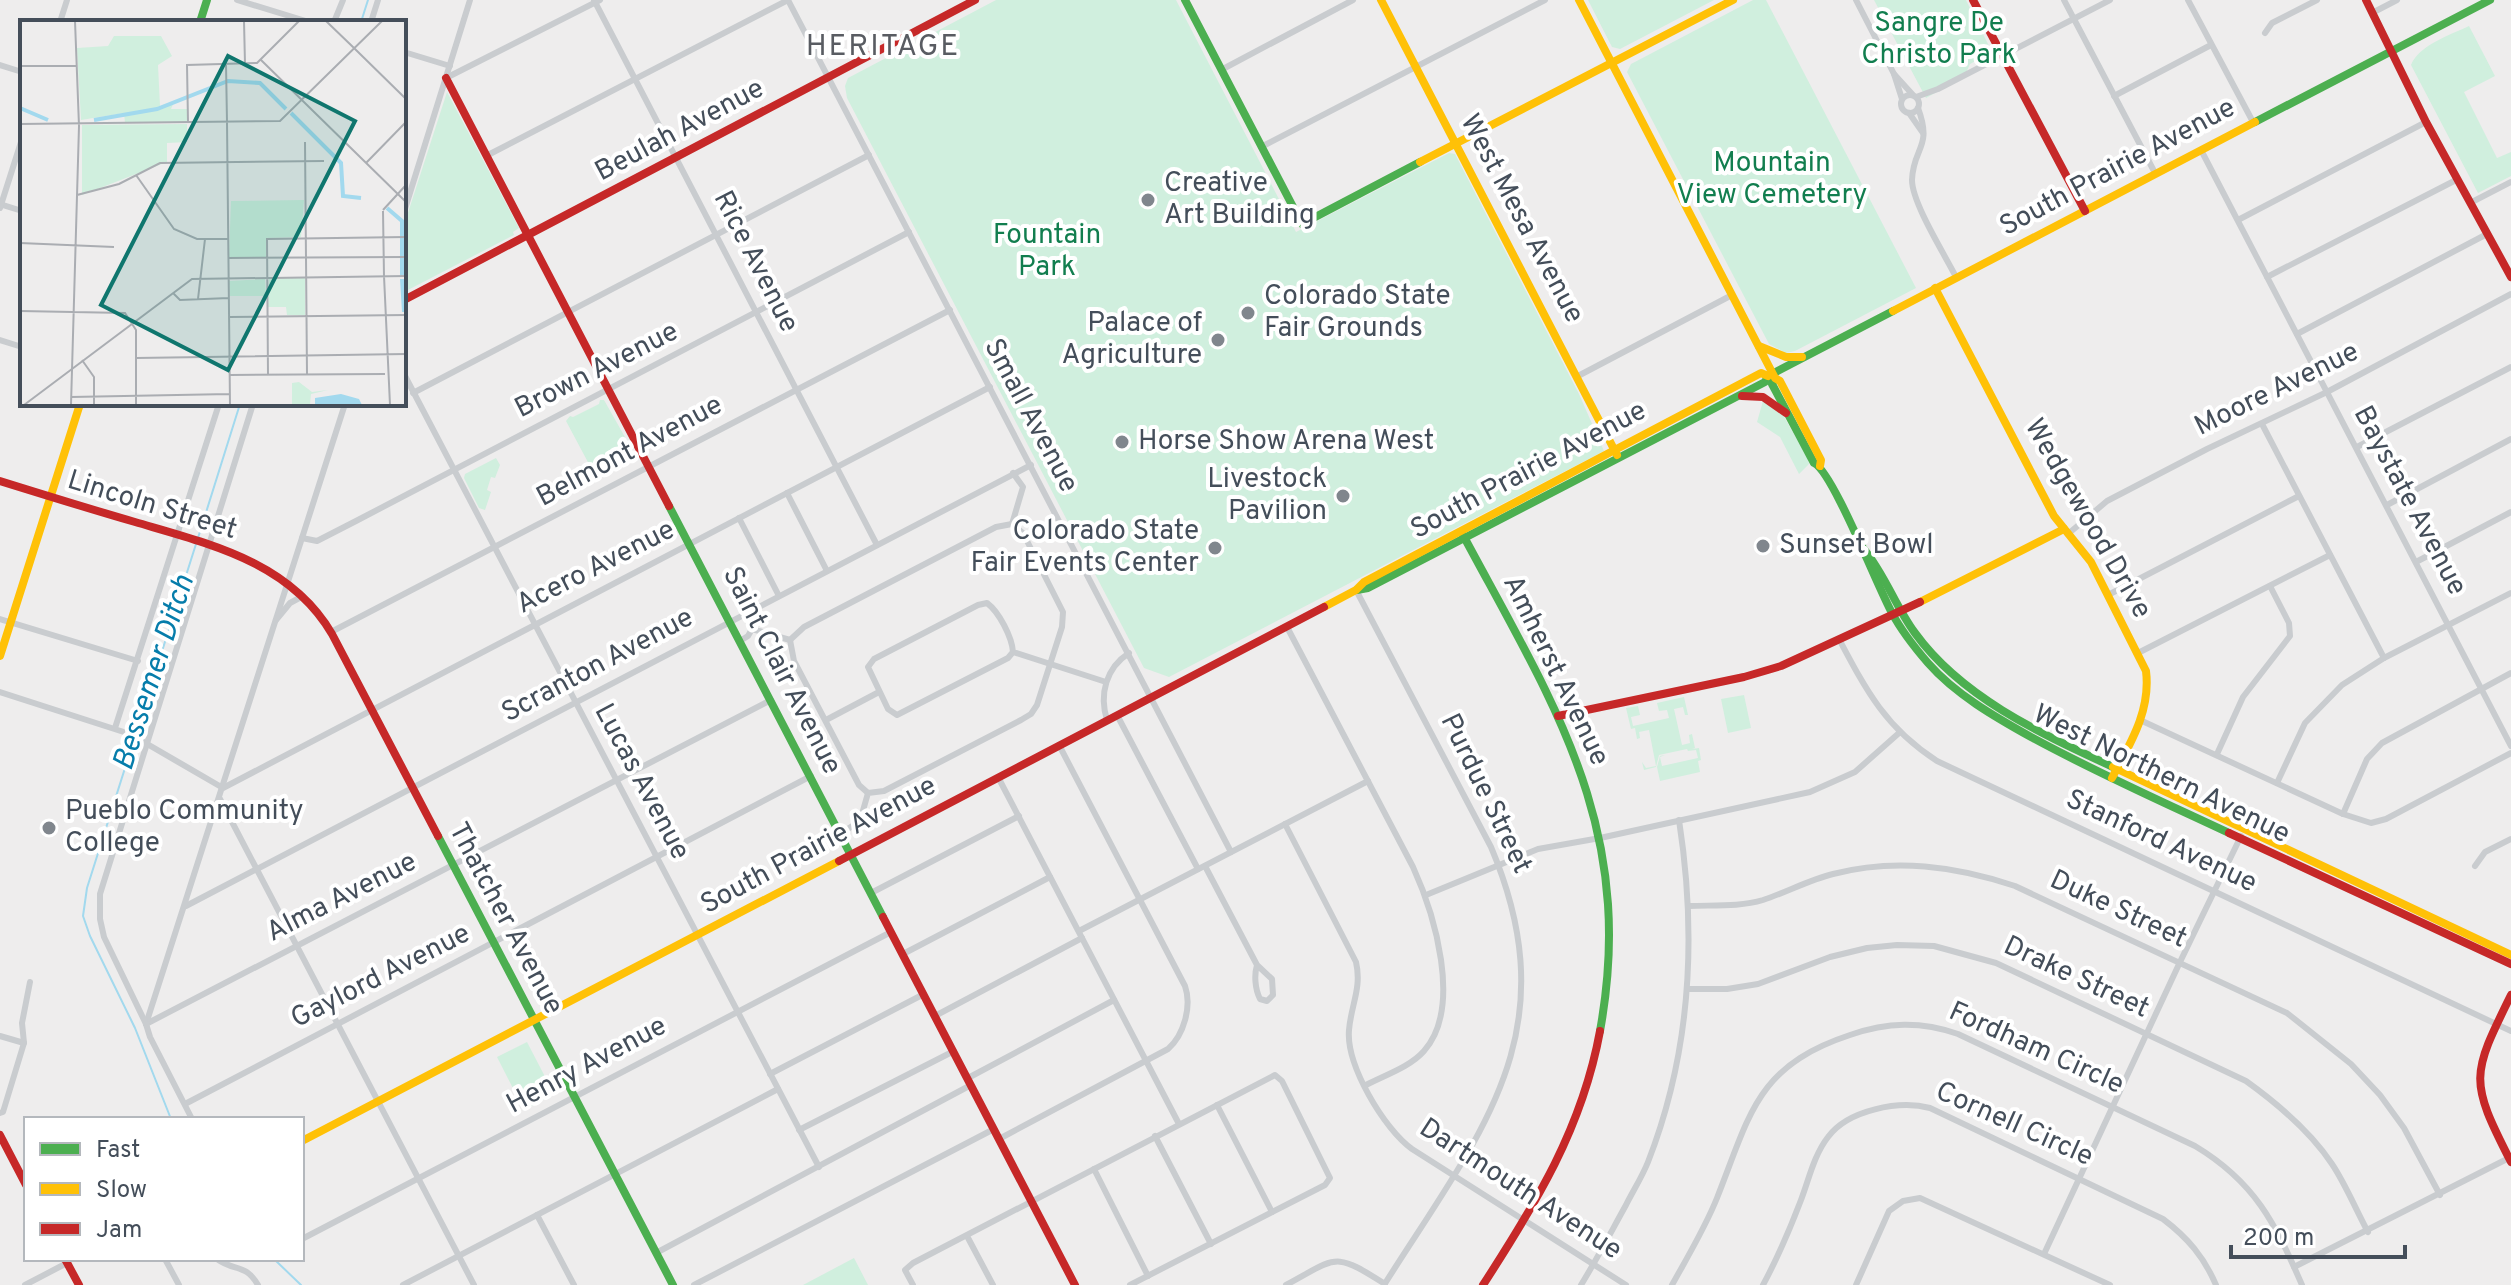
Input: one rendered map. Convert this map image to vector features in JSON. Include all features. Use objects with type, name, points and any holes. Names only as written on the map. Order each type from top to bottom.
[{"type":"street","points":[[61,20],[67,0]]},
{"type":"street","points":[[201,20],[207,0]]},
{"type":"street","points":[[237,0],[302,20]]},
{"type":"street","points":[[337,20],[343,0]]},
{"type":"street","points":[[372,20],[378,0]]},
{"type":"street","points":[[407,190],[470,0]]},
{"type":"street","points":[[486,156],[788,0]]},
{"type":"street","name":"Small Avenue","points":[[788,0],[1231,852]]},
{"type":"street","name":"Beulah Avenue","points":[[406,299],[975,0]]},
{"type":"street","points":[[1185,0],[1302,224],[1733,0]]},
{"type":"street","points":[[1221,70],[1353,0]]},
{"type":"street","name":"West Mesa Avenue","points":[[1381,0],[1617,454]]},
{"type":"street","points":[[1261,147],[1545,0]]},
{"type":"street","name":"West Northern Avenue","points":[[1579,0],[1759,346],[1772,384],[1861,545],[1865,562],[1929,664],[1968,698],[2020,732],[2511,964]]},
{"type":"street","points":[[1856,0],[1894,74],[1902,99],[1901,108],[1925,136]]},
{"type":"street","points":[[1973,0],[2085,211]]},
{"type":"street","points":[[2064,0],[2155,173]]},
{"type":"street","points":[[1902,99],[1908,94],[1914,96],[1938,89],[2110,0]]},
{"type":"street","points":[[2188,0],[2253,122]]},
{"type":"street","points":[[2265,33],[2272,23],[2317,0]]},
{"type":"street","points":[[2366,0],[2426,122],[2511,277]]},
{"type":"street","points":[[2372,13],[2397,0]]},
{"type":"street","name":"South Prairie Avenue","points":[[1617,454],[1737,397],[1803,357],[2490,0]]},
{"type":"street","points":[[446,78],[596,1]]},
{"type":"street","name":"Rice Avenue","points":[[596,1],[877,545]]},
{"type":"street","points":[[2114,96],[2211,45]]},
{"type":"street","points":[[406,53],[450,66]]},
{"type":"street","points":[[0,65],[20,71]]},
{"type":"street","points":[[1894,74],[1914,96],[1925,136],[1912,179],[1914,195],[1956,277]]},
{"type":"street","name":"Saint Clair Avenue","points":[[446,78],[1075,1285]]},
{"type":"street","points":[[1908,113],[1938,89]]},
{"type":"street","points":[[2238,220],[2426,122]]},
{"type":"street","points":[[20,145],[0,206],[20,211]]},
{"type":"street","name":"Baystate Avenue","points":[[2201,150],[2511,746]]},
{"type":"street","points":[[413,393],[869,155]]},
{"type":"street","points":[[2267,277],[2458,179]]},
{"type":"street","points":[[2470,203],[2511,182]]},
{"type":"street","name":"Brown Avenue","points":[[302,538],[317,541],[909,232]]},
{"type":"street","points":[[2297,334],[2487,234]]},
{"type":"street","name":"Wedgewood Drive","points":[[1935,288],[2054,516],[2091,562],[2149,681],[2140,720],[2112,778]]},
{"type":"street","name":"Moore Avenue","points":[[1558,716],[1764,672],[1897,614],[2066,532],[2107,501],[2327,392],[2511,294]]},
{"type":"street","points":[[1578,376],[1732,295]]},
{"type":"street","name":"Belmont Avenue","points":[[331,632],[950,310]]},
{"type":"street","points":[[0,340],[20,346]]},
{"type":"street","points":[[1759,346],[1786,357],[1803,357]]},
{"type":"street","points":[[2357,447],[2511,367]]},
{"type":"street","name":"South Prairie Avenue","points":[[304,1140],[1287,627],[1356,590],[1364,582],[1463,535],[1617,454],[1761,373],[1771,375]]},
{"type":"street","name":"West Northern Avenue","points":[[1771,375],[1780,381],[1821,460],[1820,466]]},
{"type":"street","name":"Lucas Avenue","points":[[406,378],[819,1167]]},
{"type":"street","name":"Acero Avenue","points":[[223,788],[990,387]]},
{"type":"street","points":[[1737,397],[1763,397],[1789,415]]},
{"type":"street","points":[[0,656],[79,406]]},
{"type":"street","points":[[115,728],[180,536],[218,406]]},
{"type":"street","points":[[191,1117],[104,937],[100,894],[206,543],[252,406]]},
{"type":"street","points":[[146,1024],[344,406]]},
{"type":"street","points":[[2262,424],[2384,658]]},
{"type":"street","points":[[2387,505],[2511,439]]},
{"type":"street","name":"Scranton Avenue","points":[[186,906],[1031,465]]},
{"type":"street","points":[[1013,473],[1023,487]]},
{"type":"street","name":"Lincoln Street","points":[[0,481],[206,543],[259,564],[287,582]]},
{"type":"street","points":[[1023,487],[1040,483]]},
{"type":"street","points":[[1012,524],[1023,487]]},
{"type":"street","points":[[787,493],[827,571]]},
{"type":"street","points":[[2108,595],[2299,496]]},
{"type":"street","points":[[2416,562],[2511,512]]},
{"type":"street","points":[[739,518],[779,596]]},
{"type":"street","points":[[1012,524],[1023,533],[1063,612],[1062,627],[1037,705],[1026,717],[884,791],[868,793],[859,785],[794,661],[790,640],[798,631],[831,613],[996,527],[1012,524]]},
{"type":"street","name":"Amherst Avenue","points":[[1463,535],[1558,716],[1585,782],[1600,838],[1609,899],[1609,954],[1593,1070],[1569,1140],[1525,1220],[1483,1285]]},
{"type":"street","points":[[2138,653],[2330,555]]},
{"type":"street","name":"Thatcher Avenue","points":[[287,582],[303,596],[331,632],[673,1285]]},
{"type":"street","points":[[2217,754],[2243,697],[2290,636],[2289,623],[2270,586]]},
{"type":"street","name":"Purdue Street","points":[[1356,590],[1499,866],[1515,917],[1522,971],[1514,1050],[1497,1099],[1453,1176],[1384,1284]]},
{"type":"street","points":[[2277,783],[2305,723],[2342,685],[2384,658],[2511,593]]},
{"type":"street","points":[[274,623],[290,603],[303,596]]},
{"type":"street","points":[[982,603],[994,609],[1013,652],[1008,658],[901,714],[891,712],[869,672],[871,661],[982,603]]},
{"type":"street","points":[[740,641],[752,629],[747,612]]},
{"type":"street","name":"West Northern Avenue","points":[[1897,614],[1925,647],[1961,681],[2022,722],[2511,955]]},
{"type":"street","points":[[0,619],[138,661]]},
{"type":"street","points":[[1287,627],[1426,895],[1438,939],[1442,964],[1441,1009],[1430,1044],[1413,1061],[1366,1085]]},
{"type":"street","points":[[752,629],[790,640]]},
{"type":"street","name":"Stanford Avenue","points":[[1839,639],[1869,696],[1899,733],[1937,761],[2511,1031]]},
{"type":"street","points":[[1013,652],[1106,682]]},
{"type":"street","points":[[1107,720],[1104,703],[1106,682],[1114,666],[1129,653]]},
{"type":"street","points":[[2343,814],[2367,759],[2382,743],[2511,673]]},
{"type":"street","points":[[0,692],[130,734],[223,788]]},
{"type":"street","points":[[826,720],[879,692]]},
{"type":"street","name":"Alma Avenue","points":[[146,1024],[771,700]]},
{"type":"street","points":[[1117,715],[1257,965],[1269,975],[1273,995],[1267,1001],[1257,994],[1257,965]]},
{"type":"street","points":[[2140,720],[2343,814],[2371,823],[2386,819],[2511,753]]},
{"type":"street","points":[[1426,895],[1538,849],[1798,796],[1828,786],[1864,766],[1899,733]]},
{"type":"street","points":[[999,1139],[1173,1044],[1179,1036],[1189,1002],[1185,986],[1059,745]]},
{"type":"street","name":"Gaylord Avenue","points":[[185,1104],[811,776]]},
{"type":"street","points":[[998,777],[1179,1124]]},
{"type":"street","points":[[935,1016],[1139,900],[1368,781]]},
{"type":"street","points":[[840,834],[860,821],[868,793]]},
{"type":"street","points":[[220,799],[474,1285]]},
{"type":"street","points":[[871,893],[1019,816]]},
{"type":"street","points":[[1581,1285],[1647,1166],[1667,1111],[1677,1067],[1688,989],[1689,906],[1679,820]]},
{"type":"street","name":"Dartmouth Avenue","points":[[1285,824],[1356,962],[1359,986],[1348,1035],[1351,1054],[1383,1118],[1400,1141],[1626,1285]]},
{"type":"street","points":[[2044,1254],[2245,829]]},
{"type":"street","points":[[2475,866],[2485,852],[2511,839]]},
{"type":"street","name":"Duke Street","points":[[1689,906],[1761,901],[1831,874],[1918,864],[1981,874],[2015,886],[2287,1013],[2351,1064],[2380,1095],[2404,1128],[2440,1195]]},
{"type":"street","points":[[903,954],[1050,877]]},
{"type":"street","name":"Henry Avenue","points":[[304,1238],[891,932]]},
{"type":"street","name":"Drake Street","points":[[1688,989],[1727,989],[1758,984],[1830,957],[1897,945],[1934,946],[1996,963],[2246,1081],[2276,1103],[2309,1135],[2333,1165],[2368,1232]]},
{"type":"street","points":[[0,1113],[3,1112],[24,1043],[22,1023],[30,982]]},
{"type":"street","points":[[770,1074],[924,994]]},
{"type":"street","points":[[2294,1267],[2510,1160],[2484,1109],[2479,1090],[2480,1061],[2511,995]]},
{"type":"street","points":[[656,1253],[819,1167],[1114,1000]]},
{"type":"street","name":"Fordham Circle","points":[[1672,1285],[1707,1221],[1745,1123],[1760,1095],[1789,1064],[1825,1044],[1885,1025],[1932,1027],[1972,1040],[2195,1146],[2227,1167],[2263,1205],[2281,1235],[2302,1285]]},
{"type":"street","points":[[0,1036],[24,1043]]},
{"type":"street","points":[[799,1130],[954,1051]]},
{"type":"street","points":[[913,1285],[905,1270],[913,1263],[1275,1075],[1282,1081],[1330,1178],[1325,1185],[1130,1285]]},
{"type":"street","points":[[403,1285],[778,1089]]},
{"type":"street","name":"Cornell Circle","points":[[1763,1285],[1793,1222],[1826,1140],[1850,1120],[1881,1108],[1907,1104],[1930,1108],[2163,1219],[2181,1232],[2206,1262],[2216,1285]]},
{"type":"street","points":[[1217,1105],[1272,1212]]},
{"type":"street","points":[[694,1285],[994,1129]]},
{"type":"street","points":[[0,1135],[24,1181]]},
{"type":"street","points":[[1155,1136],[1211,1244]]},
{"type":"street","points":[[1094,1169],[1148,1276]]},
{"type":"street","points":[[1856,1285],[1884,1218],[1894,1205],[1911,1198],[1935,1203],[2110,1285]]},
{"type":"street","points":[[537,1215],[574,1285]]},
{"type":"street","points":[[967,1236],[993,1285]]},
{"type":"street","points":[[1286,1285],[1324,1264],[1338,1260],[1352,1264],[1384,1284]]},
{"type":"street","points":[[25,1285],[67,1261]]},
{"type":"street","points":[[69,1261],[79,1285]]},
{"type":"street","points":[[166,1261],[179,1285]]},
{"type":"street","points":[[220,1261],[242,1267],[252,1274],[258,1285]]},
{"type":"green space","name":"Colorado State Fair Grounds","points":[[996,0],[1176,0],[1296,232],[1449,153],[1455,154],[1579,394],[1604,451],[1169,677],[1144,668],[847,98],[845,86],[848,78]]},
{"type":"green space","points":[[1588,0],[1714,0],[1620,49],[1612,47]]},
{"type":"green space","name":"Mountain View Cemetery","points":[[1753,0],[1766,0],[1916,288],[1786,353],[1769,344],[1627,72],[1631,64]]},
{"type":"green space","name":"Sangre De Christo Park","points":[[1874,0],[1966,0],[1992,52],[1970,64],[1964,77],[1926,98]]},
{"type":"green space","points":[[2469,26],[2495,76],[2464,92],[2497,158],[2511,152],[2511,176],[2478,193],[2411,65],[2428,46]]},
{"type":"green space","points":[[447,92],[519,228],[513,232],[514,235],[406,291],[406,219]]},
{"type":"green space","points":[[600,400],[604,400],[630,446],[590,466],[566,421],[570,416],[599,404]]},
{"type":"green space","points":[[1763,401],[1783,415],[1808,459],[1809,464],[1799,474],[1780,437],[1757,422]]},
{"type":"green space","points":[[496,458],[500,465],[495,478],[491,477],[487,490],[491,492],[485,510],[479,508],[464,478],[465,474]]},
{"type":"green space","points":[[1744,695],[1751,728],[1728,733],[1721,699]]},
{"type":"green space","points":[[1684,697],[1688,715],[1685,715],[1683,707],[1674,709],[1682,745],[1690,743],[1689,735],[1692,734],[1695,748],[1692,749],[1699,748],[1700,772],[1660,781],[1657,767],[1660,756],[1665,755],[1660,757],[1662,766],[1698,758],[1696,750],[1659,755],[1656,767],[1644,770],[1642,762],[1646,768],[1656,766],[1649,730],[1639,732],[1640,738],[1637,739],[1626,708],[1638,706],[1640,715],[1631,717],[1633,726],[1669,718],[1667,710],[1659,711],[1657,703]]},
{"type":"green space","points":[[527,1042],[554,1094],[524,1110],[497,1057]]},
{"type":"green space","points":[[854,1258],[868,1285],[803,1285]]},
{"type":"waterway","name":"Bessemer Ditch","points":[[362,20],[368,0]]},
{"type":"waterway","name":"Bessemer Ditch","points":[[198,538],[239,406]]},
{"type":"waterway","name":"Bessemer Ditch","points":[[170,1117],[135,1028],[83,916],[87,888],[196,544]]},
{"type":"waterway","name":"Bessemer Ditch","points":[[276,1261],[301,1285]]},
{"type":"traffic: fast","points":[[201,20],[207,0]]},
{"type":"traffic: fast","points":[[1185,0],[1302,224],[1420,162]]},
{"type":"traffic: fast","points":[[2255,122],[2490,0]]},
{"type":"traffic: fast","points":[[1357,590],[1368,588],[1765,382],[1768,376],[1893,311]]},
{"type":"traffic: fast","points":[[1775,378],[1772,384],[1814,463],[1832,487],[1892,613],[1928,663],[1950,685],[1976,704],[2031,737],[2229,833]]},
{"type":"traffic: fast","points":[[669,506],[883,917]]},
{"type":"traffic: fast","points":[[1463,535],[1556,713],[1580,771],[1597,830],[1607,892],[1608,958],[1600,1031]]},
{"type":"traffic: fast","points":[[1863,548],[1915,633],[1956,677],[2005,712],[2113,767]]},
{"type":"traffic: fast","points":[[438,836],[673,1285]]},
{"type":"traffic: slow","points":[[1381,0],[1617,455]]},
{"type":"traffic: slow","points":[[1579,0],[1775,378],[1780,381],[1821,460],[1820,466]]},
{"type":"traffic: slow","points":[[1420,162],[1733,0]]},
{"type":"traffic: slow","points":[[1893,311],[2255,122]]},
{"type":"traffic: slow","points":[[1935,288],[2054,516],[2091,562],[2146,671],[2147,686],[2142,713],[2112,778]]},
{"type":"traffic: slow","points":[[1759,346],[1786,357],[1802,357]]},
{"type":"traffic: slow","points":[[1324,607],[1356,590],[1364,582],[1761,373],[1768,376]]},
{"type":"traffic: slow","points":[[0,656],[79,406]]},
{"type":"traffic: slow","points":[[1920,602],[2064,529]]},
{"type":"traffic: slow","points":[[2113,767],[2511,955]]},
{"type":"traffic: slow","points":[[304,1140],[839,861]]},
{"type":"traffic: jam","points":[[406,299],[975,0]]},
{"type":"traffic: jam","points":[[1973,0],[2085,211]]},
{"type":"traffic: jam","points":[[2366,0],[2426,122],[2511,277]]},
{"type":"traffic: jam","points":[[446,78],[669,506]]},
{"type":"traffic: jam","points":[[1742,396],[1763,397],[1786,413]]},
{"type":"traffic: jam","points":[[0,481],[219,548],[246,559],[294,589],[315,609],[332,634],[438,836]]},
{"type":"traffic: jam","points":[[1558,716],[1744,677],[1781,666],[1920,602]]},
{"type":"traffic: jam","points":[[839,861],[1324,607]]},
{"type":"traffic: jam","points":[[2229,833],[2511,964]]},
{"type":"traffic: jam","points":[[883,917],[1075,1285]]},
{"type":"traffic: jam","points":[[2511,995],[2488,1044],[2480,1078],[2488,1113],[2511,1162]]},
{"type":"traffic: jam","points":[[1483,1285],[1555,1164],[1582,1100],[1600,1031]]},
{"type":"traffic: jam","points":[[0,1135],[24,1181]]},
{"type":"traffic: jam","points":[[66,1261],[79,1285]]},
{"type":"place","name":"Creative Art Building","points":[[1148,200]]},
{"type":"place","name":"Colorado State Fair Grounds","points":[[1248,313]]},
{"type":"place","name":"Palace of Agriculture","points":[[1218,340]]},
{"type":"place","name":"Horse Show Arena West","points":[[1122,442]]},
{"type":"place","name":"Livestock Pavilion","points":[[1343,496]]},
{"type":"place","name":"Sunset Bowl","points":[[1763,546]]},
{"type":"place","name":"Colorado State Fair Events Center","points":[[1215,548]]},
{"type":"place","name":"Pueblo Community College","points":[[49,828]]},
{"type":"district","name":"HERITAGE","points":[[883,47]]},
{"type":"park label","name":"Fountain Park","points":[[1047,252]]}]
